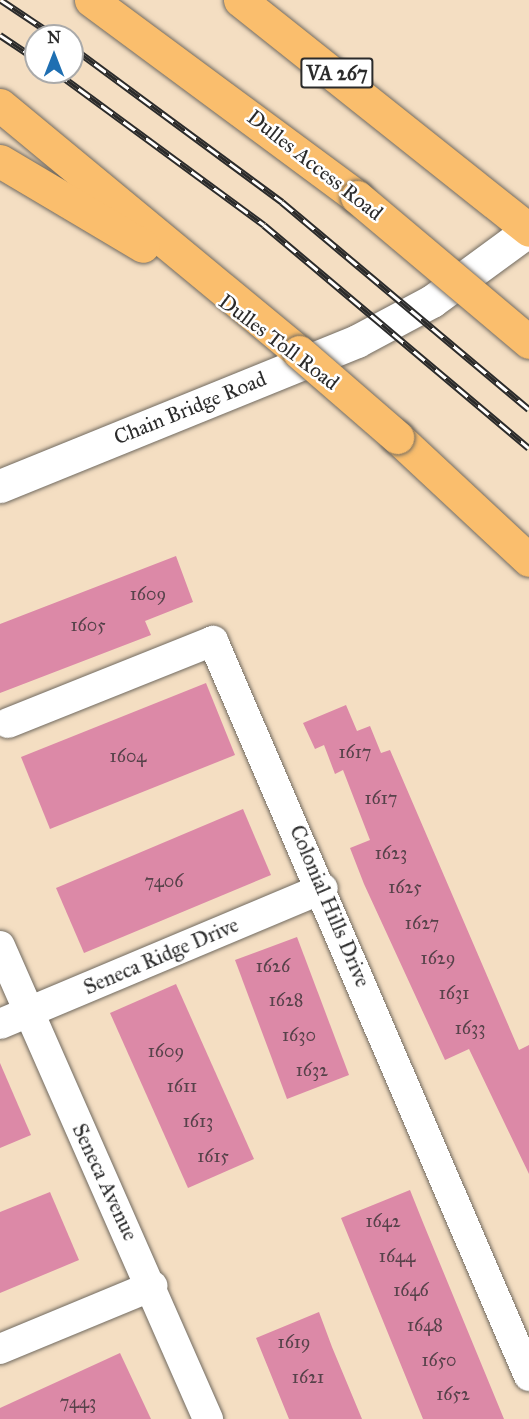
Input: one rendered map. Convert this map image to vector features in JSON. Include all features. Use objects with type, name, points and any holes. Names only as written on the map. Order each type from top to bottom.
[{"type":"highway","name":"Dulles Access Road","points":[[91,0],[357,197],[529,342]]},
{"type":"highway","name":"VA 267","points":[[240,0],[432,148],[529,230]]},
{"type":"highway","points":[[0,105],[195,273]]},
{"type":"highway","points":[[0,161],[195,273]]},
{"type":"highway","points":[[0,172],[73,202]]},
{"type":"highway","name":"Dulles Toll Road","points":[[195,273],[299,352],[397,437],[529,560]]},
{"type":"street","name":"Chain Bridge Road","points":[[0,486],[357,341],[432,301],[529,230]]},
{"type":"street","name":"Colonial Hills Drive","points":[[8,723],[213,641],[323,888],[529,1376]]},
{"type":"street","name":"Seneca Ridge Drive","points":[[0,1024],[323,888]]},
{"type":"street","name":"Seneca Avenue","points":[[0,946],[152,1286],[208,1419]]},
{"type":"street","points":[[0,1349],[152,1286]]},
{"type":"building","points":[[176,556],[193,602],[145,621],[151,635],[0,693],[0,624]]},
{"type":"building","points":[[206,683],[235,755],[50,829],[21,757]]},
{"type":"building","points":[[346,705],[357,731],[370,726],[381,753],[390,750],[519,1050],[529,1045],[529,1174],[469,1049],[445,1060],[364,884],[350,848],[370,840],[343,770],[335,774],[324,745],[315,749],[303,723]]},
{"type":"building","points":[[243,809],[271,875],[84,953],[56,888]]},
{"type":"building","points":[[297,937],[349,1075],[287,1099],[235,960]]},
{"type":"building","points":[[176,984],[254,1159],[188,1188],[110,1013]]},
{"type":"building","points":[[0,1063],[31,1135],[0,1148]]},
{"type":"building","points":[[410,1190],[504,1419],[423,1419],[341,1218]]},
{"type":"building","points":[[50,1192],[79,1260],[0,1293],[0,1212]]},
{"type":"building","points":[[319,1312],[362,1419],[289,1419],[256,1338]]},
{"type":"building","points":[[120,1353],[151,1419],[0,1419],[0,1408]]},
{"type":"railway","points":[[1,0],[37,24]]},
{"type":"railway","points":[[0,35],[24,51]]},
{"type":"railway","points":[[84,56],[282,202],[529,409]]},
{"type":"railway","points":[[72,84],[264,225],[529,448]]}]
